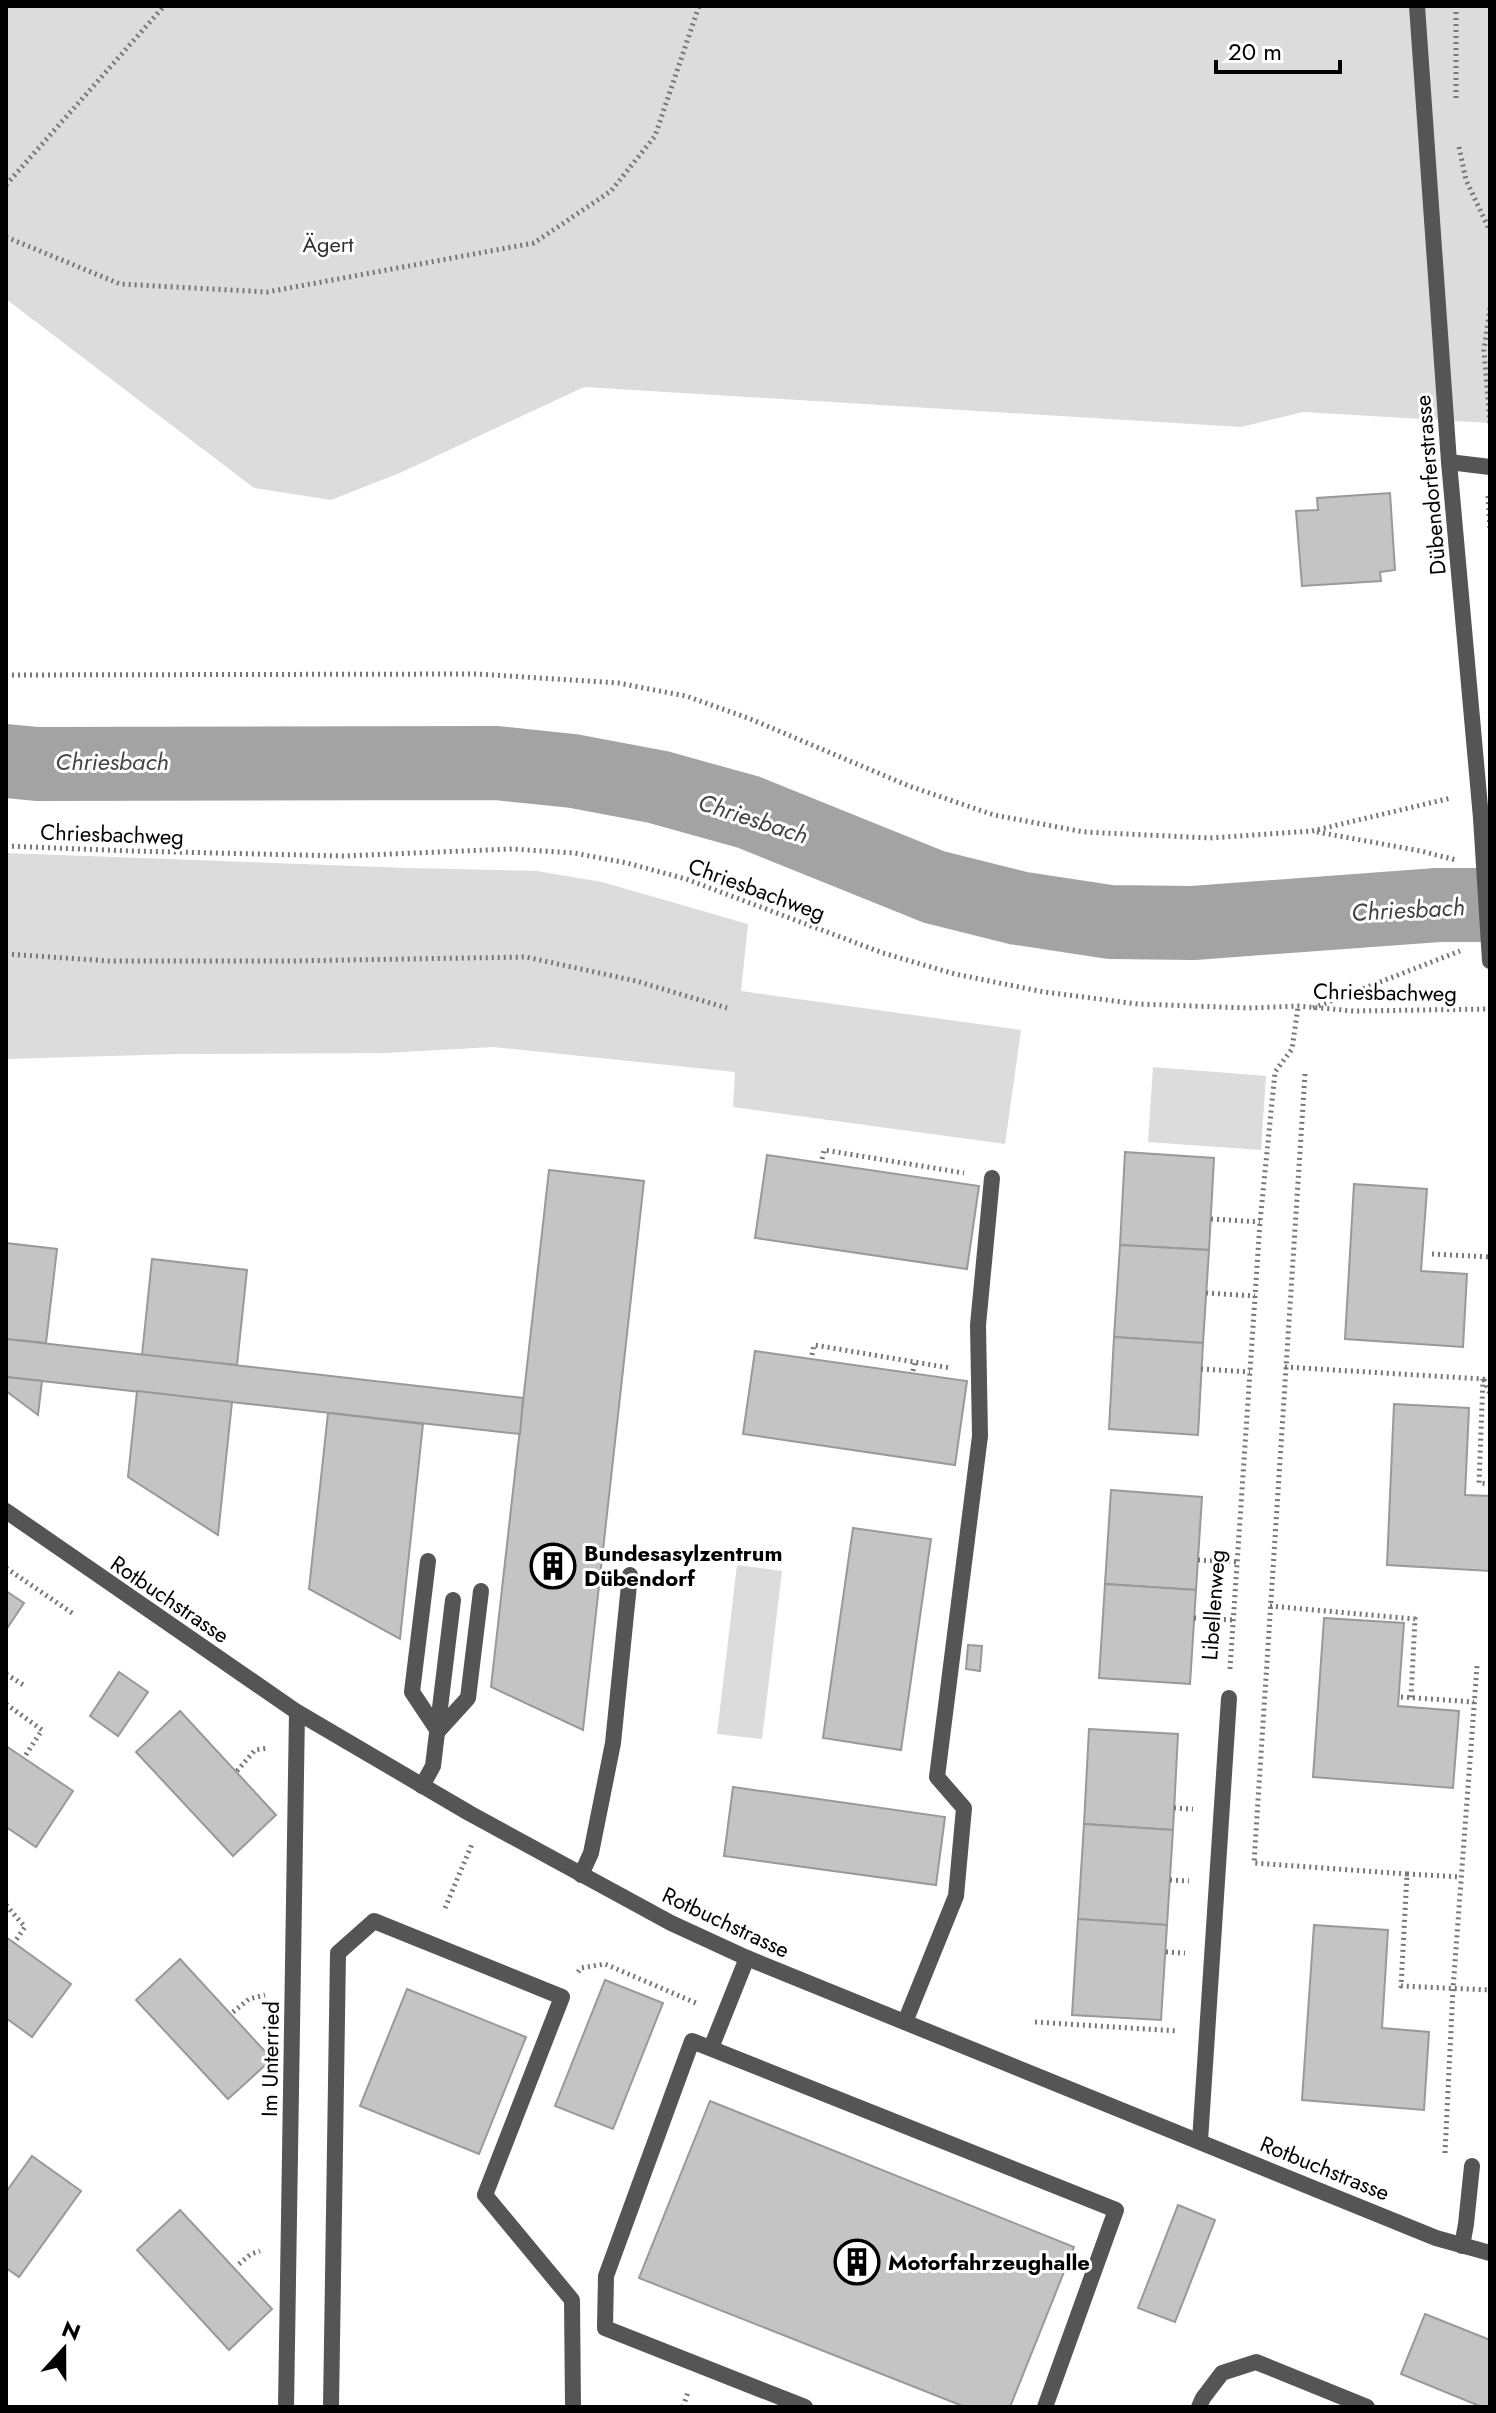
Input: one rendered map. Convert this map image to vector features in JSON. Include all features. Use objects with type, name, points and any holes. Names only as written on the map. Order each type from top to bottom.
[{"type":"street","name":"Dübendorferstrasse","points":[[1417,6],[1449,462],[1481,818],[1490,961]]},
{"type":"street","points":[[1449,462],[1490,467]]},
{"type":"street","points":[[905,2022],[956,1896],[964,1808],[937,1777],[980,1436],[978,1325],[992,1178]]},
{"type":"street","name":"Rotbuchstrasse","points":[[6,1511],[297,1712],[422,1786],[671,1923],[747,1958],[1436,2238],[1490,2253]]},
{"type":"street","points":[[428,1561],[412,1692],[438,1731]]},
{"type":"street","points":[[581,1875],[591,1853],[613,1743],[630,1575]]},
{"type":"street","points":[[438,1731],[468,1698],[481,1591]]},
{"type":"street","points":[[422,1786],[433,1766],[453,1600]]},
{"type":"street","points":[[1200,2141],[1229,1698]]},
{"type":"street","name":"Im Unterried","points":[[286,2407],[297,1712]]},
{"type":"street","points":[[331,2407],[338,1953],[374,1921],[562,1997],[485,2195],[572,2300],[573,2407]]},
{"type":"street","points":[[711,2048],[747,1958]]},
{"type":"street","points":[[805,2407],[605,2328],[606,2276],[692,2041],[1116,2210],[1045,2407]]},
{"type":"street","points":[[1462,2246],[1472,2166]]},
{"type":"street","points":[[1199,2407],[1222,2373],[1256,2362],[1367,2407]]},
{"type":"path","points":[[6,185],[164,6]]},
{"type":"path","points":[[6,237],[120,284],[267,292],[534,243],[611,191],[655,136],[699,6]]},
{"type":"path","points":[[1456,6],[1456,101]]},
{"type":"path","points":[[1459,145],[1466,180],[1490,231]]},
{"type":"path","points":[[1490,308],[1484,350],[1490,423]]},
{"type":"path","points":[[6,675],[477,674],[618,683],[686,696],[748,718],[909,786],[994,815],[1084,832],[1210,838],[1312,831],[1450,798],[1479,798]]},
{"type":"path","points":[[1312,831],[1457,860],[1468,859]]},
{"type":"path","name":"Chriesbachweg","points":[[6,846],[344,856],[512,849],[574,853],[686,879],[883,953],[955,974],[1044,992],[1138,1004],[1248,1008],[1298,1006],[1354,1011],[1490,1009]]},
{"type":"path","points":[[1312,1008],[1459,951],[1474,951]]},
{"type":"path","points":[[6,954],[109,961],[526,957],[636,981],[727,1008]]},
{"type":"path","name":"Libellenweg","points":[[1229,1698],[1260,1222],[1275,1072],[1292,1049],[1298,1006]]},
{"type":"path","points":[[1305,1074],[1254,1863],[1461,1877]]},
{"type":"path","points":[[822,1159],[824,1150],[992,1178]]},
{"type":"path","points":[[924,1174],[925,1167]]},
{"type":"path","points":[[1211,1219],[1260,1222]]},
{"type":"path","points":[[1432,1254],[1490,1257]]},
{"type":"path","points":[[1206,1293],[1255,1296]]},
{"type":"path","points":[[812,1355],[814,1345],[979,1373]]},
{"type":"path","points":[[913,1371],[915,1362]]},
{"type":"path","points":[[1285,1367],[1483,1379]]},
{"type":"path","points":[[1201,1369],[1250,1372]]},
{"type":"path","points":[[1483,1379],[1490,1394]]},
{"type":"path","points":[[1479,1483],[1483,1379]]},
{"type":"path","points":[[1471,1483],[1490,1484]]},
{"type":"path","points":[[1198,1560],[1238,1562]]},
{"type":"path","points":[[6,1568],[75,1615]]},
{"type":"path","points":[[1270,1606],[1415,1619],[1411,1698]]},
{"type":"path","points":[[1194,1618],[1234,1620]]},
{"type":"path","points":[[1445,2156],[1453,1989],[1477,1666]]},
{"type":"path","points":[[6,1674],[25,1686]]},
{"type":"path","points":[[1401,1697],[1474,1702]]},
{"type":"path","points":[[6,1704],[42,1730],[25,1756]]},
{"type":"path","points":[[445,1908],[473,1844]]},
{"type":"path","points":[[1407,1874],[1401,1986],[1490,1990]]},
{"type":"path","points":[[6,1905],[25,1927],[14,1943]]},
{"type":"path","points":[[562,1997],[581,1968],[605,1964],[696,2001],[692,2041]]},
{"type":"path","points":[[1035,2022],[1207,2033]]},
{"type":"green space","name":"Ägert","points":[[6,6],[1490,6],[1490,423],[1303,412],[1241,427],[584,387],[402,472],[331,500],[254,488],[6,299]]},
{"type":"green space","points":[[6,853],[537,871],[602,882],[748,924],[741,991],[1021,1030],[1005,1144],[733,1107],[735,1072],[493,1047],[385,1053],[6,1059]]},
{"type":"green space","points":[[1153,1067],[1266,1076],[1261,1150],[1148,1142]]},
{"type":"green space","points":[[737,1565],[782,1571],[762,1739],[717,1734]]},
{"type":"building","points":[[1390,493],[1395,570],[1380,572],[1381,581],[1302,586],[1296,511],[1318,510],[1317,498]]},
{"type":"building","points":[[1125,1152],[1214,1158],[1209,1250],[1120,1245]]},
{"type":"building","points":[[767,1155],[979,1186],[967,1269],[755,1238]]},
{"type":"building","name":"Bundesasylzentrum Dübendorf","points":[[549,1170],[644,1181],[583,1730],[491,1687]]},
{"type":"building","points":[[1354,1184],[1427,1189],[1421,1271],[1467,1274],[1463,1347],[1345,1339]]},
{"type":"building","points":[[6,1243],[57,1249],[46,1343],[6,1339]]},
{"type":"building","points":[[1120,1245],[1209,1250],[1203,1343],[1114,1337]]},
{"type":"building","points":[[152,1259],[247,1270],[237,1365],[142,1355]]},
{"type":"building","points":[[1114,1337],[1203,1343],[1198,1435],[1109,1429]]},
{"type":"building","points":[[6,1339],[523,1398],[520,1434],[6,1377]]},
{"type":"building","points":[[755,1351],[967,1381],[955,1465],[743,1434]]},
{"type":"building","points":[[6,1377],[42,1381],[38,1415],[6,1391]]},
{"type":"building","points":[[137,1391],[232,1402],[218,1535],[128,1477]]},
{"type":"building","points":[[1394,1404],[1469,1408],[1465,1495],[1490,1496],[1490,1571],[1387,1565]]},
{"type":"building","points":[[328,1413],[423,1424],[400,1639],[309,1589]]},
{"type":"building","points":[[1111,1490],[1202,1497],[1196,1590],[1105,1584]]},
{"type":"building","points":[[853,1528],[931,1539],[901,1750],[823,1738]]},
{"type":"building","points":[[1105,1584],[1196,1590],[1190,1684],[1099,1678]]},
{"type":"building","points":[[6,1591],[24,1603],[6,1630]]},
{"type":"building","points":[[1324,1618],[1404,1623],[1398,1706],[1459,1711],[1453,1788],[1313,1777]]},
{"type":"building","points":[[968,1645],[982,1646],[980,1671],[966,1669]]},
{"type":"building","points":[[119,1672],[148,1692],[118,1736],[90,1716]]},
{"type":"building","points":[[180,1711],[276,1815],[233,1856],[136,1752]]},
{"type":"building","points":[[1089,1729],[1178,1734],[1173,1830],[1084,1824]]},
{"type":"building","points":[[6,1746],[73,1791],[36,1847],[6,1827]]},
{"type":"building","points":[[733,1787],[945,1817],[936,1885],[724,1856]]},
{"type":"building","points":[[1084,1824],[1173,1830],[1167,1925],[1078,1919]]},
{"type":"building","points":[[1078,1919],[1167,1925],[1161,2020],[1072,2015]]},
{"type":"building","points":[[1314,1925],[1388,1930],[1382,2028],[1429,2032],[1424,2110],[1302,2100]]},
{"type":"building","points":[[6,1937],[71,1984],[32,2037],[6,2018]]},
{"type":"building","points":[[180,1959],[272,2059],[228,2099],[136,2000]]},
{"type":"building","points":[[605,1980],[663,2003],[613,2129],[555,2106]]},
{"type":"building","points":[[407,1989],[526,2037],[479,2154],[360,2106]]},
{"type":"building","name":"Motorfahrzeughalle","points":[[710,2101],[1074,2247],[1010,2407],[965,2407],[639,2278]]},
{"type":"building","points":[[32,2156],[81,2191],[19,2277],[6,2268],[6,2192]]},
{"type":"building","points":[[1178,2205],[1215,2220],[1175,2322],[1138,2308]]},
{"type":"building","points":[[180,2210],[272,2309],[229,2350],[137,2250]]},
{"type":"building","points":[[1425,2314],[1490,2340],[1490,2407],[1482,2407],[1401,2374]]},
{"type":"waterway","name":"Chriesbach","points":[[6,761],[37,764],[496,763],[573,771],[658,787],[748,812],[934,887],[1018,908],[1110,922],[1193,923],[1438,905],[1490,905]]},
{"type":"place","name":"Bundesasylzentrum Dübendorf","points":[[553,1566]]},
{"type":"place","name":"Motorfahrzeughalle","points":[[857,2262]]}]
